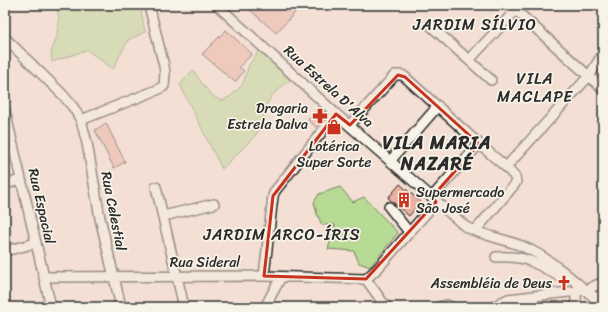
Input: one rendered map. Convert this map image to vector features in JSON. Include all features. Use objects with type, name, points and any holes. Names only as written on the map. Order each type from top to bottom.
[{"type":"street","points":[[81,120],[164,86],[164,66],[149,5]]},
{"type":"street","name":"Rua Estrela D'Alva","points":[[217,5],[336,114],[391,160],[457,220],[474,231],[508,241],[536,252],[586,290],[599,296]]},
{"type":"street","points":[[469,60],[513,8],[603,89]]},
{"type":"street","points":[[432,27],[491,80]]},
{"type":"street","name":"Rua Celestial","points":[[7,40],[63,95],[81,120],[87,143],[100,218],[120,307]]},
{"type":"street","points":[[506,167],[589,76],[603,54]]},
{"type":"street","points":[[350,125],[395,75],[402,75],[405,77],[478,144],[506,167],[515,177],[514,186],[474,231]]},
{"type":"street","points":[[391,160],[438,106]]},
{"type":"street","name":"Rua Espacial","points":[[5,111],[51,307]]},
{"type":"street","points":[[264,276],[272,203],[275,191],[336,114]]},
{"type":"street","points":[[386,307],[366,279],[378,268],[409,232],[478,144]]},
{"type":"street","points":[[5,184],[21,180]]},
{"type":"street","points":[[156,187],[184,307]]},
{"type":"street","points":[[163,216],[214,204]]},
{"type":"street","points":[[389,207],[409,232]]},
{"type":"street","points":[[5,251],[36,243]]},
{"type":"street","points":[[496,257],[516,256],[523,258],[534,262],[563,278],[572,280]]},
{"type":"street","name":"Rua Sideral","points":[[44,277],[264,276],[366,279]]},
{"type":"street","points":[[265,307],[281,277]]},
{"type":"street","points":[[493,307],[508,300],[586,290],[603,282]]},
{"type":"street","points":[[576,292],[576,307]]},
{"type":"street","points":[[592,307],[599,296]]},
{"type":"street","points":[[439,307],[447,305],[451,307]]},
{"type":"highlighted area","points":[[398,75],[405,77],[479,144],[432,197],[436,202],[366,279],[264,276],[273,196],[336,114],[350,125]]},
{"type":"green space","points":[[55,5],[140,5],[145,32],[128,40],[113,69],[87,50],[52,62],[51,53],[57,36],[59,16]]},
{"type":"green space","points":[[259,51],[290,80],[272,95],[262,113],[266,120],[254,137],[222,169],[180,85],[193,70],[209,92],[217,99],[222,101],[231,96],[243,84],[249,65]]},
{"type":"green space","points":[[340,187],[353,202],[364,197],[398,233],[370,267],[359,263],[354,251],[328,249],[335,225],[322,225],[314,202],[319,194]]},
{"type":"building","points":[[252,5],[302,5],[276,33],[249,9]]},
{"type":"building","points":[[226,30],[252,54],[239,67],[244,71],[235,82],[202,54]]},
{"type":"building","points":[[317,110],[325,117],[316,127],[308,120]]},
{"type":"building","points":[[106,123],[125,162],[114,168],[95,130]]},
{"type":"building","name":"Supermercado São José","points":[[400,184],[421,202],[409,216],[388,198]]},
{"type":"place","name":"Drogaria Estrela Dalva","points":[[320,116]]},
{"type":"place","name":"Lotérica Super Sorte","points":[[334,127]]},
{"type":"place","name":"Supermercado São José","points":[[404,200]]},
{"type":"place","name":"Assembléia de Deus","points":[[564,283]]},
{"type":"district","name":"JARDIM SÍLVIO","points":[[475,24]]},
{"type":"district","name":"VILA MACLAPE","points":[[535,87]]},
{"type":"district","name":"VILA MARIA NAZARÉ","points":[[437,153]]},
{"type":"district","name":"JARDIM ARCO-ÍRIS","points":[[282,234]]}]
